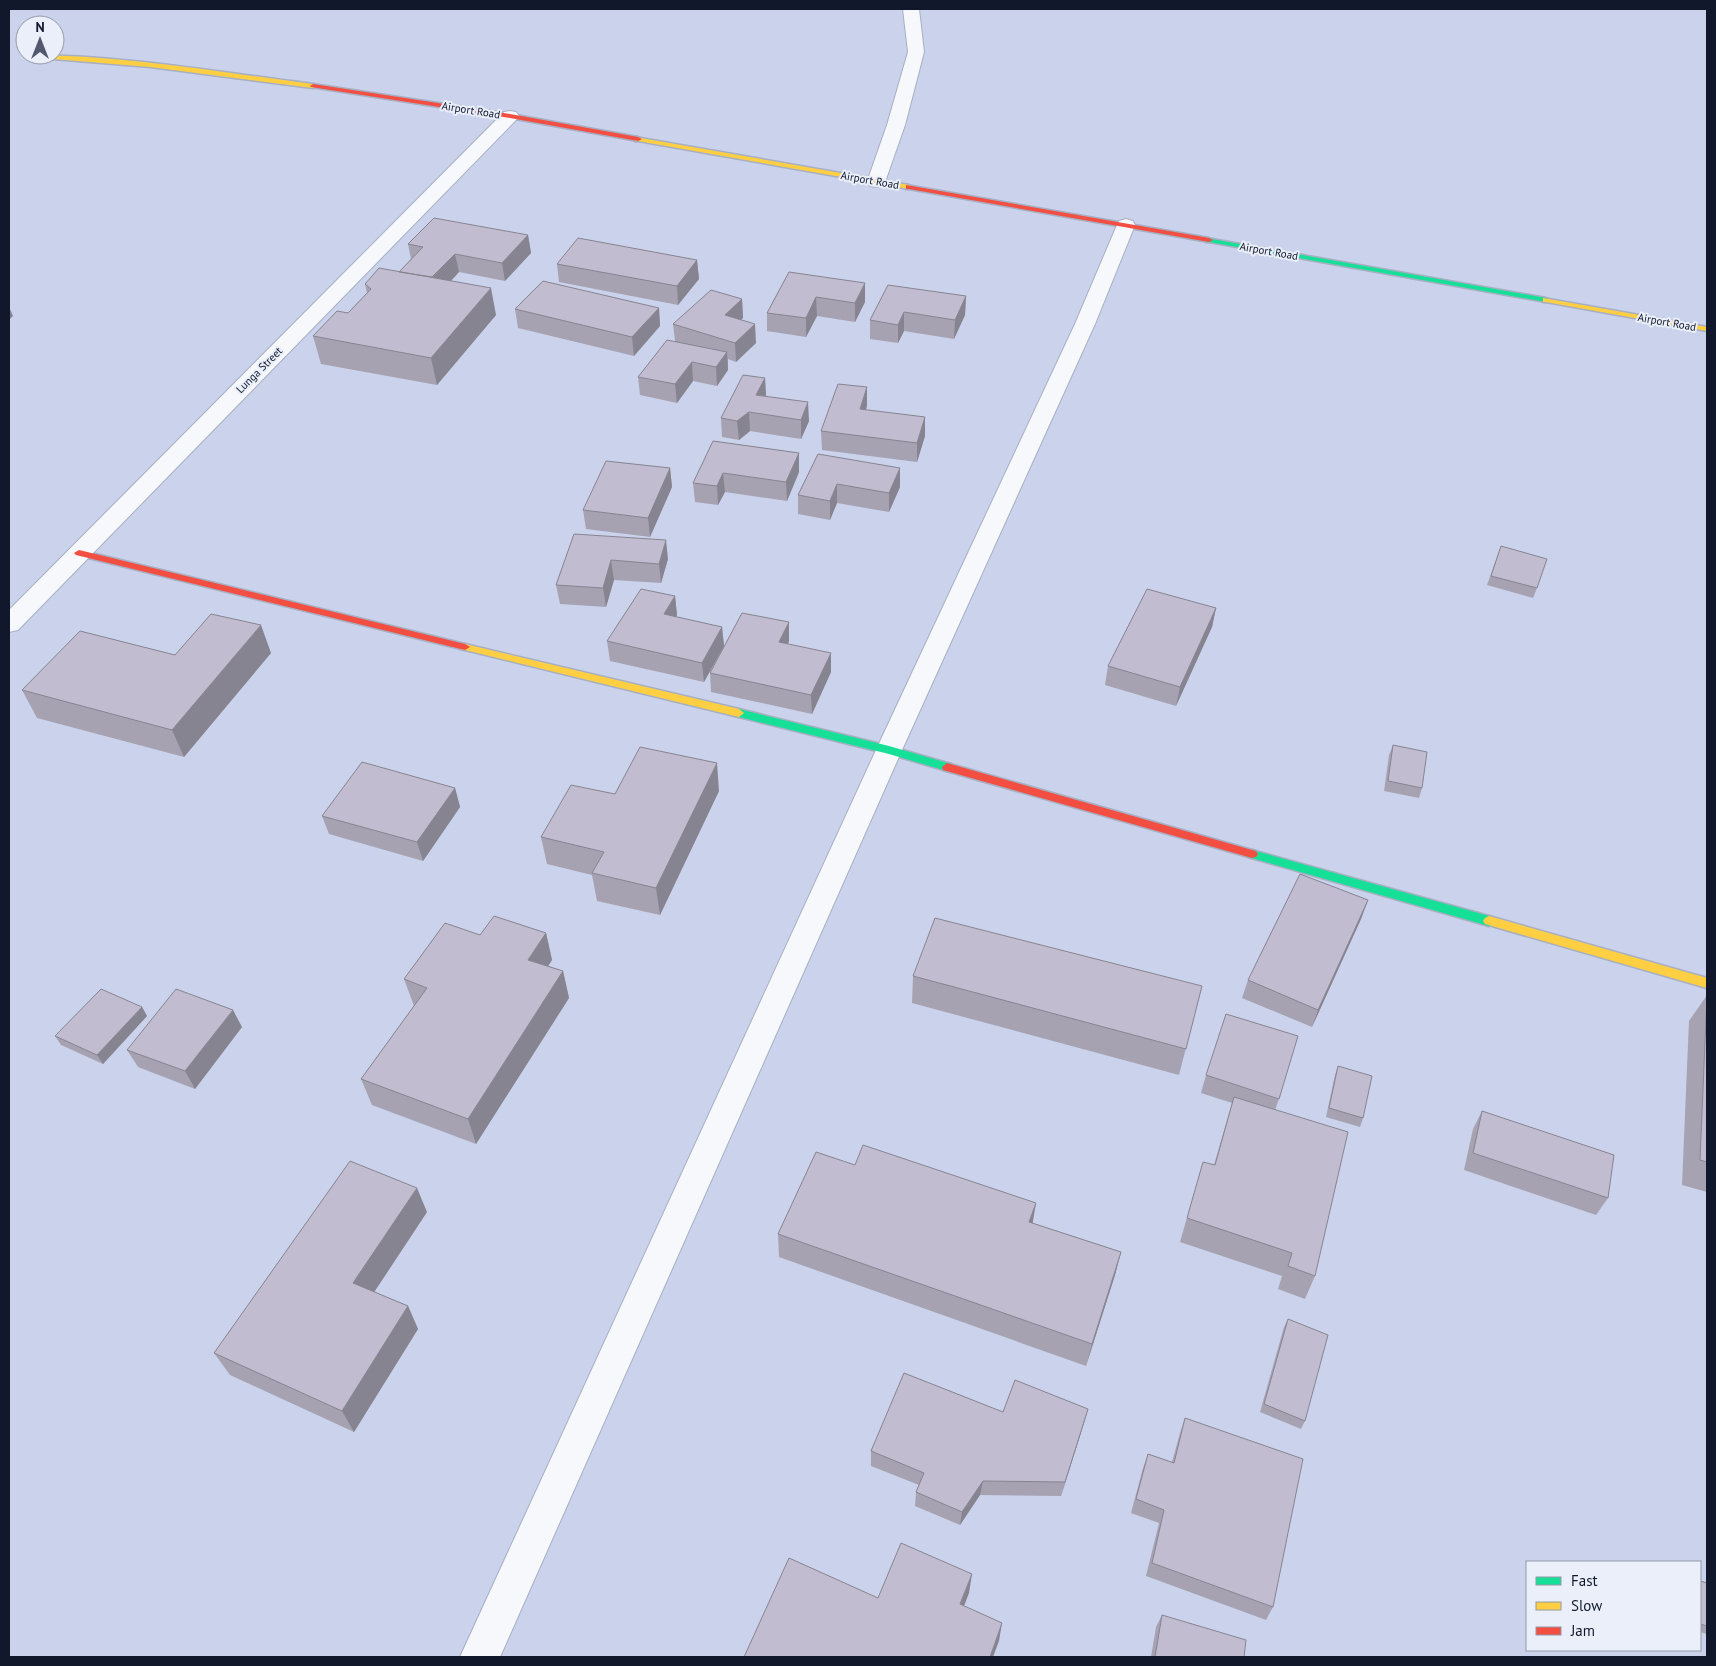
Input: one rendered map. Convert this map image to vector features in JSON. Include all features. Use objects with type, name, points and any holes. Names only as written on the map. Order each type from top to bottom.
[{"type":"street","points":[[876,182],[896,125],[916,52],[911,9]]},
{"type":"street","name":"Airport Road","points":[[65,57],[198,70],[510,116],[1707,329]]},
{"type":"street","name":"Lunga Street","points":[[9,624],[510,116]]},
{"type":"street","points":[[480,1657],[889,750],[1085,324],[1126,225]]},
{"type":"street","points":[[79,553],[889,750],[1707,983]]},
{"type":"building","points":[[434,218],[528,235],[502,263],[455,254],[432,277],[399,272],[423,247],[408,244]]},
{"type":"building","points":[[578,238],[697,260],[677,286],[557,264]]},
{"type":"building","points":[[379,268],[491,288],[431,358],[313,336],[337,311],[348,313],[371,289],[365,284]]},
{"type":"building","points":[[789,272],[865,283],[855,303],[816,297],[806,318],[767,313]]},
{"type":"building","points":[[543,281],[659,308],[632,337],[515,309]]},
{"type":"building","points":[[888,285],[966,296],[955,320],[904,312],[898,325],[870,320]]},
{"type":"building","points":[[711,290],[742,299],[725,315],[755,324],[735,343],[673,324]]},
{"type":"building","points":[[667,340],[727,352],[716,367],[692,362],[675,384],[638,377]]},
{"type":"building","points":[[743,375],[765,378],[756,395],[808,402],[801,420],[749,412],[737,421],[721,418]]},
{"type":"building","points":[[838,384],[867,387],[860,409],[925,417],[917,443],[821,431]]},
{"type":"building","points":[[713,441],[799,453],[786,482],[723,473],[717,486],[693,483]]},
{"type":"building","points":[[818,454],[900,468],[889,493],[837,484],[830,501],[798,495]]},
{"type":"building","points":[[606,461],[670,468],[648,518],[583,510]]},
{"type":"building","points":[[574,534],[666,540],[659,564],[611,560],[603,588],[556,585]]},
{"type":"building","points":[[1501,546],[1547,559],[1537,588],[1491,576]]},
{"type":"building","points":[[641,589],[675,596],[664,614],[722,627],[702,663],[607,641]]},
{"type":"building","points":[[1147,589],[1216,608],[1180,687],[1108,666]]},
{"type":"building","points":[[742,613],[789,622],[779,642],[831,653],[811,695],[710,673]]},
{"type":"building","points":[[211,614],[261,625],[172,730],[22,690],[80,631],[175,655]]},
{"type":"building","points":[[1393,745],[1427,752],[1422,788],[1388,781]]},
{"type":"building","points":[[640,747],[717,763],[656,888],[592,873],[604,852],[541,837],[571,785],[615,794]]},
{"type":"building","points":[[362,762],[455,788],[417,842],[322,816]]},
{"type":"building","points":[[1300,874],[1368,900],[1318,1010],[1248,980]]},
{"type":"building","points":[[494,916],[546,933],[528,960],[563,971],[468,1119],[361,1079],[427,988],[404,979],[445,923],[480,935]]},
{"type":"building","points":[[935,918],[1202,986],[1186,1049],[913,976]]},
{"type":"building","points":[[101,989],[142,1007],[97,1055],[55,1036]]},
{"type":"building","points":[[176,989],[233,1010],[185,1071],[127,1050]]},
{"type":"building","points":[[1707,995],[1707,1162],[1700,1160]]},
{"type":"building","points":[[1226,1014],[1298,1036],[1279,1099],[1206,1075]]},
{"type":"building","points":[[1338,1066],[1372,1076],[1363,1118],[1329,1108]]},
{"type":"building","points":[[1234,1097],[1348,1132],[1315,1276],[1288,1266],[1292,1253],[1187,1218],[1203,1162],[1215,1165]]},
{"type":"building","points":[[1482,1111],[1614,1155],[1608,1198],[1473,1153]]},
{"type":"building","points":[[863,1145],[1036,1203],[1029,1222],[1121,1252],[1092,1344],[778,1234],[816,1152],[855,1165]]},
{"type":"building","points":[[350,1161],[417,1188],[353,1283],[408,1306],[342,1411],[214,1353]]},
{"type":"building","points":[[1288,1319],[1328,1335],[1305,1421],[1264,1404]]},
{"type":"building","points":[[904,1373],[1003,1412],[1015,1380],[1088,1409],[1065,1482],[983,1481],[962,1512],[916,1492],[924,1473],[871,1451]]},
{"type":"building","points":[[1185,1418],[1303,1459],[1273,1607],[1152,1563],[1164,1510],[1136,1499],[1148,1454],[1174,1463]]},
{"type":"building","points":[[901,1543],[972,1574],[960,1604],[1002,1623],[990,1657],[744,1657],[789,1558],[878,1598]]},
{"type":"building","points":[[1701,1581],[1707,1583],[1707,1626],[1701,1624]]},
{"type":"building","points":[[1162,1615],[1246,1640],[1244,1657],[1155,1657]]},
{"type":"traffic: fast","points":[[1209,240],[1546,300]]},
{"type":"traffic: fast","points":[[739,713],[889,750],[947,767]]},
{"type":"traffic: fast","points":[[1252,854],[1489,921]]},
{"type":"traffic: slow","points":[[65,58],[150,65],[313,86]]},
{"type":"traffic: slow","points":[[638,139],[909,187]]},
{"type":"traffic: slow","points":[[1546,300],[1707,329]]},
{"type":"traffic: slow","points":[[465,647],[739,713]]},
{"type":"traffic: slow","points":[[1489,921],[1707,983]]},
{"type":"traffic: jam","points":[[313,86],[510,116],[638,139]]},
{"type":"traffic: jam","points":[[909,187],[1209,240]]},
{"type":"traffic: jam","points":[[79,553],[465,647]]},
{"type":"traffic: jam","points":[[947,767],[1252,854]]}]
